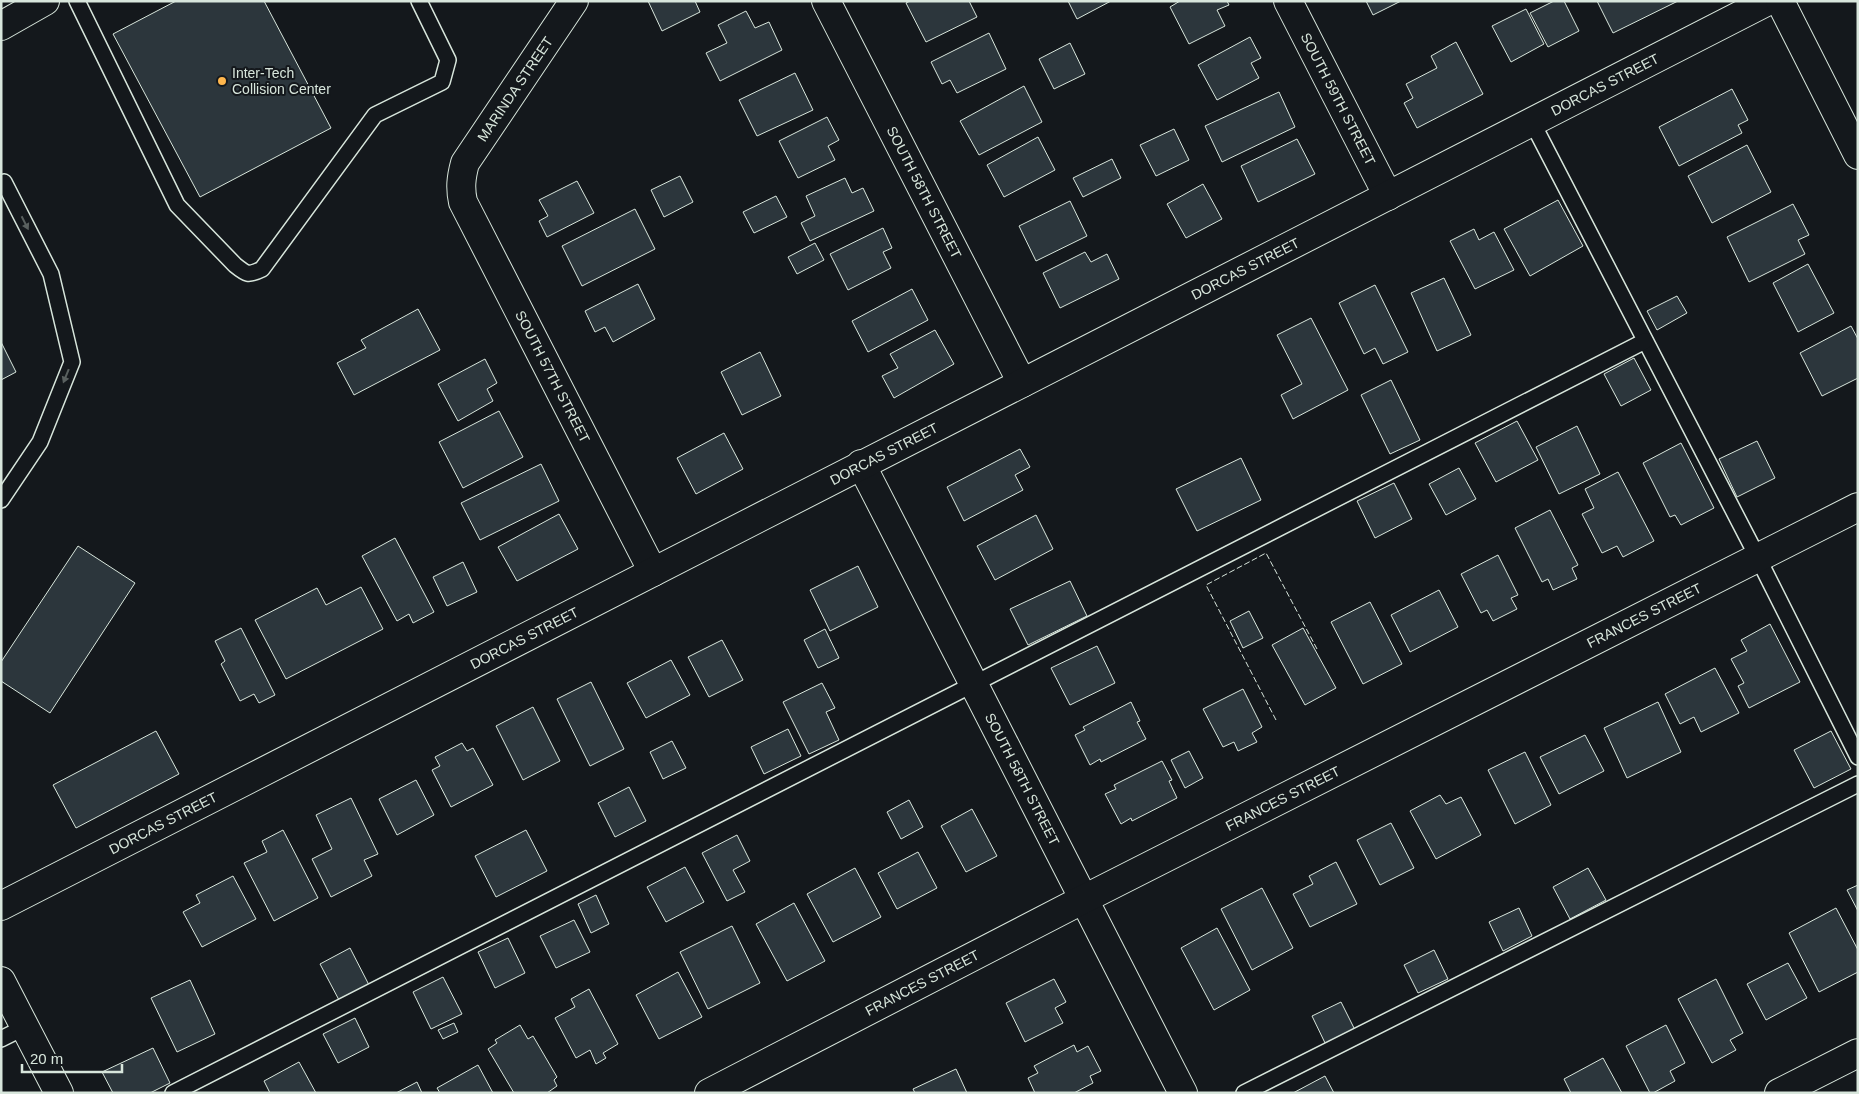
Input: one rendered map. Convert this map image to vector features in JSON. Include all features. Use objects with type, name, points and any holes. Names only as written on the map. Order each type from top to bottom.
[{"type":"street","points":[[1,26],[45,1]]},
{"type":"street","name":"MARINDA STREET","points":[[461,178],[465,163],[574,1]]},
{"type":"street","name":"SOUTH 58TH STREET","points":[[826,1],[1022,383]]},
{"type":"street","name":"SOUTH 59TH STREET","points":[[1288,1],[1388,196]]},
{"type":"street","name":"DORCAS STREET","points":[[1,906],[1768,1]]},
{"type":"street","points":[[1780,1],[1858,155]]},
{"type":"street","name":"SOUTH 57TH STREET","points":[[461,178],[460,189],[464,202],[653,572]]},
{"type":"street","name":"SOUTH 58TH STREET","points":[[861,464],[1183,1093]]},
{"type":"street","name":"FRANCES STREET","points":[[709,1093],[1084,899],[1858,506]]},
{"type":"street","points":[[1,981],[59,1093]]},
{"type":"street","points":[[1779,1093],[1858,1053]]},
{"type":"lane","points":[[77,1],[178,205],[235,265],[245,273],[252,274],[262,269],[375,115],[442,82],[448,60],[419,1]]},
{"type":"lane","points":[[1532,122],[1758,558],[1858,756]]},
{"type":"lane","points":[[1,183],[4,182],[51,274],[72,362],[40,442],[1,500]]},
{"type":"lane","points":[[173,1093],[1645,341]]},
{"type":"lane","points":[[1244,1093],[1858,784]]},
{"type":"lane","points":[[1,1039],[25,1027]]},
{"type":"building","name":"Inter-Tech Collision Center","points":[[176,1],[264,1],[331,128],[200,197],[113,34]]},
{"type":"building","points":[[648,1],[695,1],[700,12],[662,31]]},
{"type":"building","points":[[910,1],[969,1],[977,17],[926,42],[906,3]]},
{"type":"building","points":[[1068,1],[1111,1],[1077,19]]},
{"type":"building","points":[[1180,1],[1227,1],[1229,5],[1217,10],[1225,26],[1189,44],[1170,7]]},
{"type":"building","points":[[1366,1],[1401,1],[1373,15]]},
{"type":"building","points":[[1554,1],[1564,1],[1579,31],[1548,47],[1530,13]]},
{"type":"building","points":[[1597,1],[1678,1],[1613,33]]},
{"type":"building","points":[[1526,9],[1544,44],[1511,62],[1492,26]]},
{"type":"building","points":[[746,11],[755,28],[769,22],[782,50],[720,81],[706,53],[727,43],[718,25]]},
{"type":"building","points":[[989,33],[1006,69],[957,93],[950,80],[942,84],[931,62]]},
{"type":"building","points":[[1250,37],[1261,58],[1251,63],[1259,78],[1217,100],[1198,65]]},
{"type":"building","points":[[1456,42],[1483,94],[1417,128],[1404,103],[1413,98],[1406,84],[1437,68],[1431,56]]},
{"type":"building","points":[[1070,43],[1085,74],[1054,89],[1039,59]]},
{"type":"building","points":[[795,73],[813,110],[757,136],[739,100]]},
{"type":"building","points":[[1024,86],[1042,122],[979,155],[960,121]]},
{"type":"building","points":[[1732,89],[1748,120],[1738,125],[1742,133],[1679,166],[1659,127]]},
{"type":"building","points":[[1279,92],[1295,127],[1222,162],[1205,126]]},
{"type":"building","points":[[827,117],[839,140],[828,146],[835,160],[798,178],[779,141]]},
{"type":"building","points":[[1174,129],[1189,160],[1156,176],[1140,145]]},
{"type":"building","points":[[1038,137],[1055,170],[1004,197],[987,165]]},
{"type":"building","points":[[1297,139],[1315,174],[1258,202],[1241,166]]},
{"type":"building","points":[[1747,145],[1771,192],[1712,223],[1688,176]]},
{"type":"building","points":[[1112,159],[1121,178],[1083,197],[1073,178]]},
{"type":"building","points":[[680,176],[693,202],[664,217],[651,190]]},
{"type":"building","points":[[845,178],[852,193],[863,188],[874,211],[810,241],[801,223],[815,216],[806,196]]},
{"type":"building","points":[[577,181],[594,213],[547,237],[539,221],[548,216],[539,200]]},
{"type":"building","points":[[1203,184],[1222,219],[1186,238],[1167,204]]},
{"type":"building","points":[[776,196],[787,217],[754,233],[743,212]]},
{"type":"building","points":[[1558,200],[1583,246],[1530,276],[1504,229]]},
{"type":"building","points":[[1070,201],[1087,236],[1036,261],[1019,226]]},
{"type":"building","points":[[1793,204],[1809,235],[1798,240],[1805,254],[1749,282],[1727,237]]},
{"type":"building","points":[[635,209],[655,249],[582,286],[562,246]]},
{"type":"building","points":[[883,228],[892,248],[883,252],[891,268],[848,290],[830,254]]},
{"type":"building","points":[[1474,229],[1479,240],[1494,232],[1514,270],[1475,289],[1450,241]]},
{"type":"building","points":[[815,243],[824,260],[797,274],[788,257]]},
{"type":"building","points":[[1085,252],[1091,262],[1107,254],[1119,279],[1060,308],[1043,273]]},
{"type":"building","points":[[1808,264],[1834,313],[1798,332],[1773,283]]},
{"type":"building","points":[[1444,278],[1471,335],[1437,351],[1411,293]]},
{"type":"building","points":[[638,284],[655,319],[613,342],[605,327],[595,332],[585,311]]},
{"type":"building","points":[[1375,285],[1408,352],[1383,364],[1375,348],[1364,354],[1339,303]]},
{"type":"building","points":[[912,289],[928,320],[868,352],[852,321]]},
{"type":"building","points":[[1677,296],[1687,313],[1657,330],[1647,311]]},
{"type":"building","points":[[418,309],[440,350],[354,395],[337,363],[366,348],[361,340]]},
{"type":"building","points":[[1311,318],[1348,390],[1293,419],[1281,395],[1302,384],[1277,335]]},
{"type":"building","points":[[1851,326],[1858,339],[1858,378],[1822,396],[1800,353]]},
{"type":"building","points":[[935,330],[954,364],[894,398],[882,376],[898,368],[890,354]]},
{"type":"building","points":[[1,342],[16,372],[1,380]]},
{"type":"building","points":[[760,352],[781,396],[742,415],[721,372]]},
{"type":"building","points":[[1634,358],[1651,390],[1621,406],[1604,374]]},
{"type":"building","points":[[485,359],[497,383],[487,389],[493,401],[458,421],[438,384]]},
{"type":"building","points":[[1391,380],[1420,440],[1390,454],[1361,395]]},
{"type":"building","points":[[499,411],[523,457],[463,488],[439,442]]},
{"type":"building","points":[[1517,421],[1538,460],[1496,482],[1475,443]]},
{"type":"building","points":[[1577,426],[1600,474],[1559,494],[1536,447]]},
{"type":"building","points":[[724,433],[743,469],[696,494],[677,458]]},
{"type":"building","points":[[1757,441],[1775,478],[1737,497],[1719,459]]},
{"type":"building","points":[[1681,443],[1714,508],[1681,525],[1675,515],[1670,517],[1643,463]]},
{"type":"building","points":[[1020,449],[1030,467],[1015,475],[1023,490],[964,521],[947,487]]},
{"type":"building","points":[[1241,458],[1261,500],[1197,531],[1176,489]]},
{"type":"building","points":[[541,464],[559,501],[480,540],[461,503]]},
{"type":"building","points":[[1459,468],[1476,499],[1446,515],[1429,484]]},
{"type":"building","points":[[1618,472],[1654,541],[1623,557],[1617,546],[1602,553],[1582,514],[1594,508],[1585,489]]},
{"type":"building","points":[[1394,483],[1412,519],[1375,538],[1357,501]]},
{"type":"building","points":[[1550,510],[1578,565],[1572,568],[1577,579],[1553,590],[1548,579],[1542,582],[1515,528]]},
{"type":"building","points":[[559,514],[578,549],[517,581],[498,547]]},
{"type":"building","points":[[1036,515],[1053,549],[995,580],[977,546]]},
{"type":"building","points":[[395,538],[434,612],[413,623],[409,614],[397,621],[362,556]]},
{"type":"building","points":[[78,546],[135,583],[50,713],[1,681],[1,662]]},
{"type":"building","points":[[1498,555],[1518,595],[1511,598],[1517,609],[1493,621],[1487,610],[1481,613],[1461,574]]},
{"type":"building","points":[[463,562],[477,592],[447,606],[433,577]]},
{"type":"building","points":[[858,566],[878,607],[830,631],[810,590]]},
{"type":"building","points":[[1070,581],[1087,616],[1028,645],[1010,609]]},
{"type":"building","points":[[361,587],[383,629],[286,679],[255,620],[317,588],[326,605]]},
{"type":"building","points":[[1439,590],[1458,627],[1410,652],[1391,615]]},
{"type":"building","points":[[1370,602],[1402,664],[1363,684],[1331,622]]},
{"type":"building","points":[[1249,611],[1263,638],[1243,648],[1230,621]]},
{"type":"building","points":[[1770,624],[1800,682],[1749,708],[1738,686],[1744,683],[1731,659],[1747,651],[1741,640]]},
{"type":"building","points":[[241,628],[275,695],[259,703],[254,694],[240,701],[221,664],[225,661],[215,641]]},
{"type":"building","points":[[1303,628],[1336,688],[1305,705],[1272,645]]},
{"type":"building","points":[[825,629],[839,658],[818,668],[804,640]]},
{"type":"building","points":[[722,640],[743,680],[709,697],[688,657]]},
{"type":"building","points":[[1097,646],[1115,683],[1070,705],[1051,668]]},
{"type":"building","points":[[671,660],[690,695],[646,718],[627,683]]},
{"type":"building","points":[[1715,668],[1739,713],[1701,732],[1694,717],[1680,724],[1665,694]]},
{"type":"building","points":[[591,682],[624,749],[590,766],[557,699]]},
{"type":"building","points":[[822,683],[835,708],[826,712],[839,740],[809,754],[783,702]]},
{"type":"building","points":[[1243,689],[1262,727],[1252,733],[1257,742],[1238,751],[1234,742],[1223,747],[1203,709]]},
{"type":"building","points":[[1131,702],[1140,721],[1137,722],[1146,739],[1101,762],[1100,759],[1090,765],[1075,735],[1085,730],[1083,727]]},
{"type":"building","points":[[1658,702],[1681,752],[1627,778],[1604,728]]},
{"type":"building","points":[[533,707],[560,761],[523,780],[496,726]]},
{"type":"building","points":[[788,729],[801,756],[764,774],[751,747]]},
{"type":"building","points":[[156,731],[179,774],[76,828],[53,785]]},
{"type":"building","points":[[1831,731],[1851,769],[1814,788],[1794,750]]},
{"type":"building","points":[[1585,735],[1604,771],[1559,794],[1540,757]]},
{"type":"building","points":[[672,741],[686,768],[663,779],[650,752]]},
{"type":"building","points":[[462,743],[467,751],[473,748],[493,785],[451,807],[432,770],[440,766],[435,757]]},
{"type":"building","points":[[1189,751],[1203,778],[1185,788],[1171,760]]},
{"type":"building","points":[[1525,752],[1551,805],[1515,824],[1488,770]]},
{"type":"building","points":[[1162,761],[1172,780],[1169,781],[1177,798],[1132,821],[1131,818],[1121,824],[1105,794],[1116,789],[1114,785]]},
{"type":"building","points":[[416,780],[434,815],[397,835],[379,799]]},
{"type":"building","points":[[629,787],[646,821],[615,837],[598,803]]},
{"type":"building","points":[[1440,795],[1446,804],[1461,797],[1481,835],[1436,859],[1410,811]]},
{"type":"building","points":[[351,798],[378,854],[364,860],[372,876],[331,897],[312,859],[332,849],[316,815]]},
{"type":"building","points":[[909,800],[923,827],[901,839],[887,812]]},
{"type":"building","points":[[972,809],[997,856],[966,872],[941,826]]},
{"type":"building","points":[[1391,823],[1414,868],[1380,885],[1357,840]]},
{"type":"building","points":[[283,830],[318,898],[274,921],[244,863],[267,852],[262,841]]},
{"type":"building","points":[[526,830],[547,871],[496,897],[475,856]]},
{"type":"building","points":[[737,835],[750,861],[733,870],[745,892],[727,901],[702,853]]},
{"type":"building","points":[[918,852],[937,888],[897,909],[878,873]]},
{"type":"building","points":[[1336,862],[1357,904],[1310,927],[1293,894],[1313,884],[1309,876]]},
{"type":"building","points":[[685,867],[704,902],[666,922],[647,887]]},
{"type":"building","points":[[855,868],[881,917],[833,942],[807,894]]},
{"type":"building","points":[[1588,868],[1606,900],[1570,919],[1553,887]]},
{"type":"building","points":[[233,876],[256,919],[202,947],[183,912],[200,903],[196,895]]},
{"type":"building","points":[[1858,885],[1858,911],[1847,890]]},
{"type":"building","points":[[1262,888],[1293,948],[1252,970],[1221,909]]},
{"type":"building","points":[[596,895],[609,924],[591,933],[578,904]]},
{"type":"building","points":[[794,903],[825,961],[787,981],[756,924]]},
{"type":"building","points":[[1519,908],[1532,936],[1503,951],[1489,922]]},
{"type":"building","points":[[1836,908],[1858,950],[1858,972],[1819,992],[1789,933]]},
{"type":"building","points":[[574,920],[590,952],[556,968],[540,936]]},
{"type":"building","points":[[732,926],[760,983],[708,1009],[680,952]]},
{"type":"building","points":[[1217,928],[1250,990],[1214,1010],[1181,948]]},
{"type":"building","points":[[508,938],[525,973],[495,988],[478,952]]},
{"type":"building","points":[[350,948],[369,985],[339,1000],[320,964]]},
{"type":"building","points":[[1434,950],[1448,979],[1418,993],[1404,965]]},
{"type":"building","points":[[1788,963],[1807,998],[1766,1020],[1747,984]]},
{"type":"building","points":[[678,972],[702,1017],[659,1039],[636,995]]},
{"type":"building","points":[[443,977],[462,1014],[431,1029],[413,992]]},
{"type":"building","points":[[1054,979],[1066,1002],[1055,1008],[1063,1023],[1025,1042],[1006,1003]]},
{"type":"building","points":[[1716,979],[1743,1033],[1730,1040],[1736,1050],[1712,1063],[1678,999]]},
{"type":"building","points":[[190,980],[215,1034],[177,1052],[151,998]]},
{"type":"building","points":[[589,989],[618,1044],[603,1053],[606,1058],[596,1064],[590,1050],[576,1058],[555,1018],[575,1007],[571,999]]},
{"type":"building","points":[[1341,1002],[1355,1030],[1326,1045],[1312,1016]]},
{"type":"building","points":[[355,1018],[369,1047],[338,1063],[323,1034]]},
{"type":"building","points":[[454,1023],[458,1032],[443,1039],[438,1030]]},
{"type":"building","points":[[520,1025],[528,1039],[533,1036],[557,1077],[554,1080],[557,1086],[547,1093],[514,1093],[488,1049],[497,1043],[495,1040]]},
{"type":"building","points":[[1666,1025],[1685,1063],[1670,1071],[1675,1081],[1650,1093],[1626,1046]]},
{"type":"building","points":[[1074,1045],[1077,1052],[1088,1046],[1101,1071],[1090,1076],[1093,1083],[1074,1093],[1035,1093],[1028,1078],[1038,1073],[1034,1066]]},
{"type":"building","points":[[153,1048],[170,1083],[150,1093],[113,1093],[102,1072]]},
{"type":"building","points":[[1603,1058],[1622,1093],[1571,1093],[1564,1079]]},
{"type":"building","points":[[299,1062],[316,1093],[270,1093],[264,1081]]},
{"type":"building","points":[[478,1065],[493,1093],[440,1093],[437,1088]]},
{"type":"building","points":[[956,1069],[967,1093],[915,1093],[913,1089]]},
{"type":"building","points":[[1325,1076],[1334,1093],[1293,1093]]},
{"type":"building","points":[[417,1082],[422,1093],[396,1093]]},
{"type":"fence","points":[[1276,720],[1206,585],[1266,553],[1317,649]]},
{"type":"place","name":"Inter-Tech Collision Center","points":[[222,81]]}]
